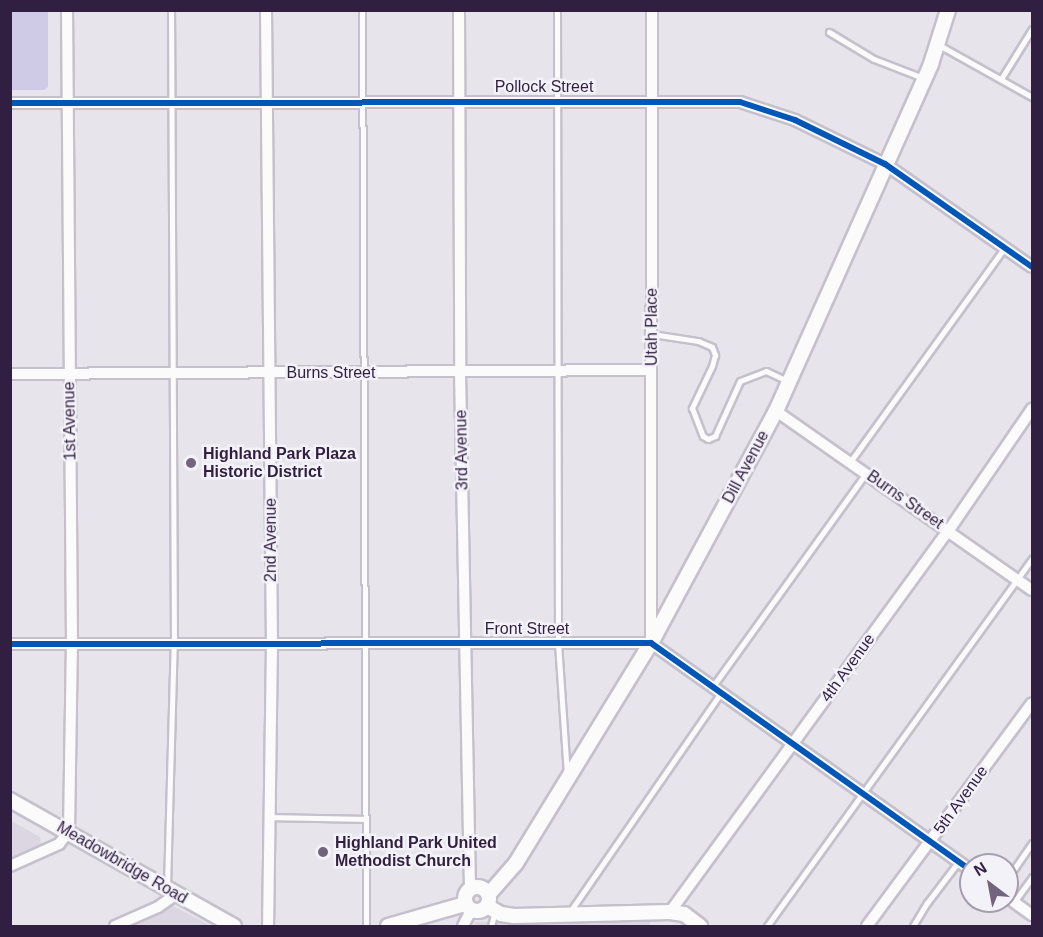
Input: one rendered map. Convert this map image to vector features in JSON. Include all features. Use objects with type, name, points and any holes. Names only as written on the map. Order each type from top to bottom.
[{"type":"street","name":"1st Avenue","points":[[68,10],[72,643],[69,831]]},
{"type":"street","name":"2nd Avenue","points":[[266,10],[272,644],[268,927]]},
{"type":"street","name":"3rd Avenue","points":[[459,10],[460,372],[470,888]]},
{"type":"street","name":"Utah Place","points":[[651,643],[652,10]]},
{"type":"street","name":"Dill Avenue","points":[[490,904],[651,643],[776,411],[924,79],[948,10]]},
{"type":"street","name":"Pollock Street","points":[[10,103],[364,104],[558,100],[740,102],[795,120],[885,164],[1032,267]]},
{"type":"street","name":"Burns Street","points":[[10,375],[651,370]]},
{"type":"street","name":"4th Avenue","points":[[663,927],[670,912],[949,530],[1032,409]]},
{"type":"street","name":"Burns Street","points":[[776,411],[1032,590]]},
{"type":"street","name":"Front Street","points":[[10,644],[651,643]]},
{"type":"street","points":[[651,643],[959,861]]},
{"type":"street","name":"5th Avenue","points":[[867,927],[1032,703]]},
{"type":"street","name":"Meadowbridge Road","points":[[10,800],[69,831],[171,893],[234,927]]},
{"type":"street","points":[[10,866],[59,844],[69,831]]},
{"type":"street","points":[[463,927],[468,907],[465,895],[470,888],[483,888],[490,904],[514,916],[670,912],[684,914],[700,927]]},
{"type":"street","points":[[115,927],[159,907],[171,893]]},
{"type":"street","points":[[388,927],[468,907],[480,911],[490,904]]},
{"type":"street","points":[[1019,905],[1032,915]]},
{"type":"lane","points":[[171,10],[174,642],[171,893]]},
{"type":"lane","points":[[362,10],[366,927]]},
{"type":"lane","points":[[557,10],[558,643],[568,779]]},
{"type":"lane","points":[[1001,79],[1032,29]]},
{"type":"lane","points":[[829,32],[874,59],[924,79]]},
{"type":"lane","points":[[938,44],[1032,97]]},
{"type":"lane","points":[[850,462],[1005,247]]},
{"type":"lane","points":[[652,334],[698,341],[711,347],[715,355],[712,366],[692,408],[703,436],[708,438],[715,436],[740,381],[766,371],[789,382]]},
{"type":"lane","points":[[568,914],[717,689],[866,473]]},
{"type":"lane","points":[[767,927],[1032,558]]},
{"type":"lane","points":[[269,817],[366,819]]},
{"type":"lane","points":[[1019,862],[1032,843]]},
{"type":"lane","points":[[913,927],[927,903],[959,861]]},
{"type":"lane","points":[[1019,891],[1032,878]]},
{"type":"lane","points":[[490,904],[491,927]]},
{"type":"shaded area","points":[[10,11],[48,11],[48,87],[44,90],[11,90]]},
{"type":"shaded area","points":[[10,820],[40,837],[41,845],[11,858]]},
{"type":"shaded area","points":[[173,906],[211,926],[140,926],[136,923]]},
{"type":"shaded area","points":[[650,921],[650,926],[475,926],[475,922]]},
{"type":"cycle path","points":[[10,103],[740,102],[795,120],[885,164],[1032,267]]},
{"type":"cycle path","points":[[10,644],[651,643],[959,861]]},
{"type":"place","name":"Highland Park Plaza Historic District","points":[[191,463]]},
{"type":"place","name":"Highland Park United Methodist Church","points":[[323,852]]}]
